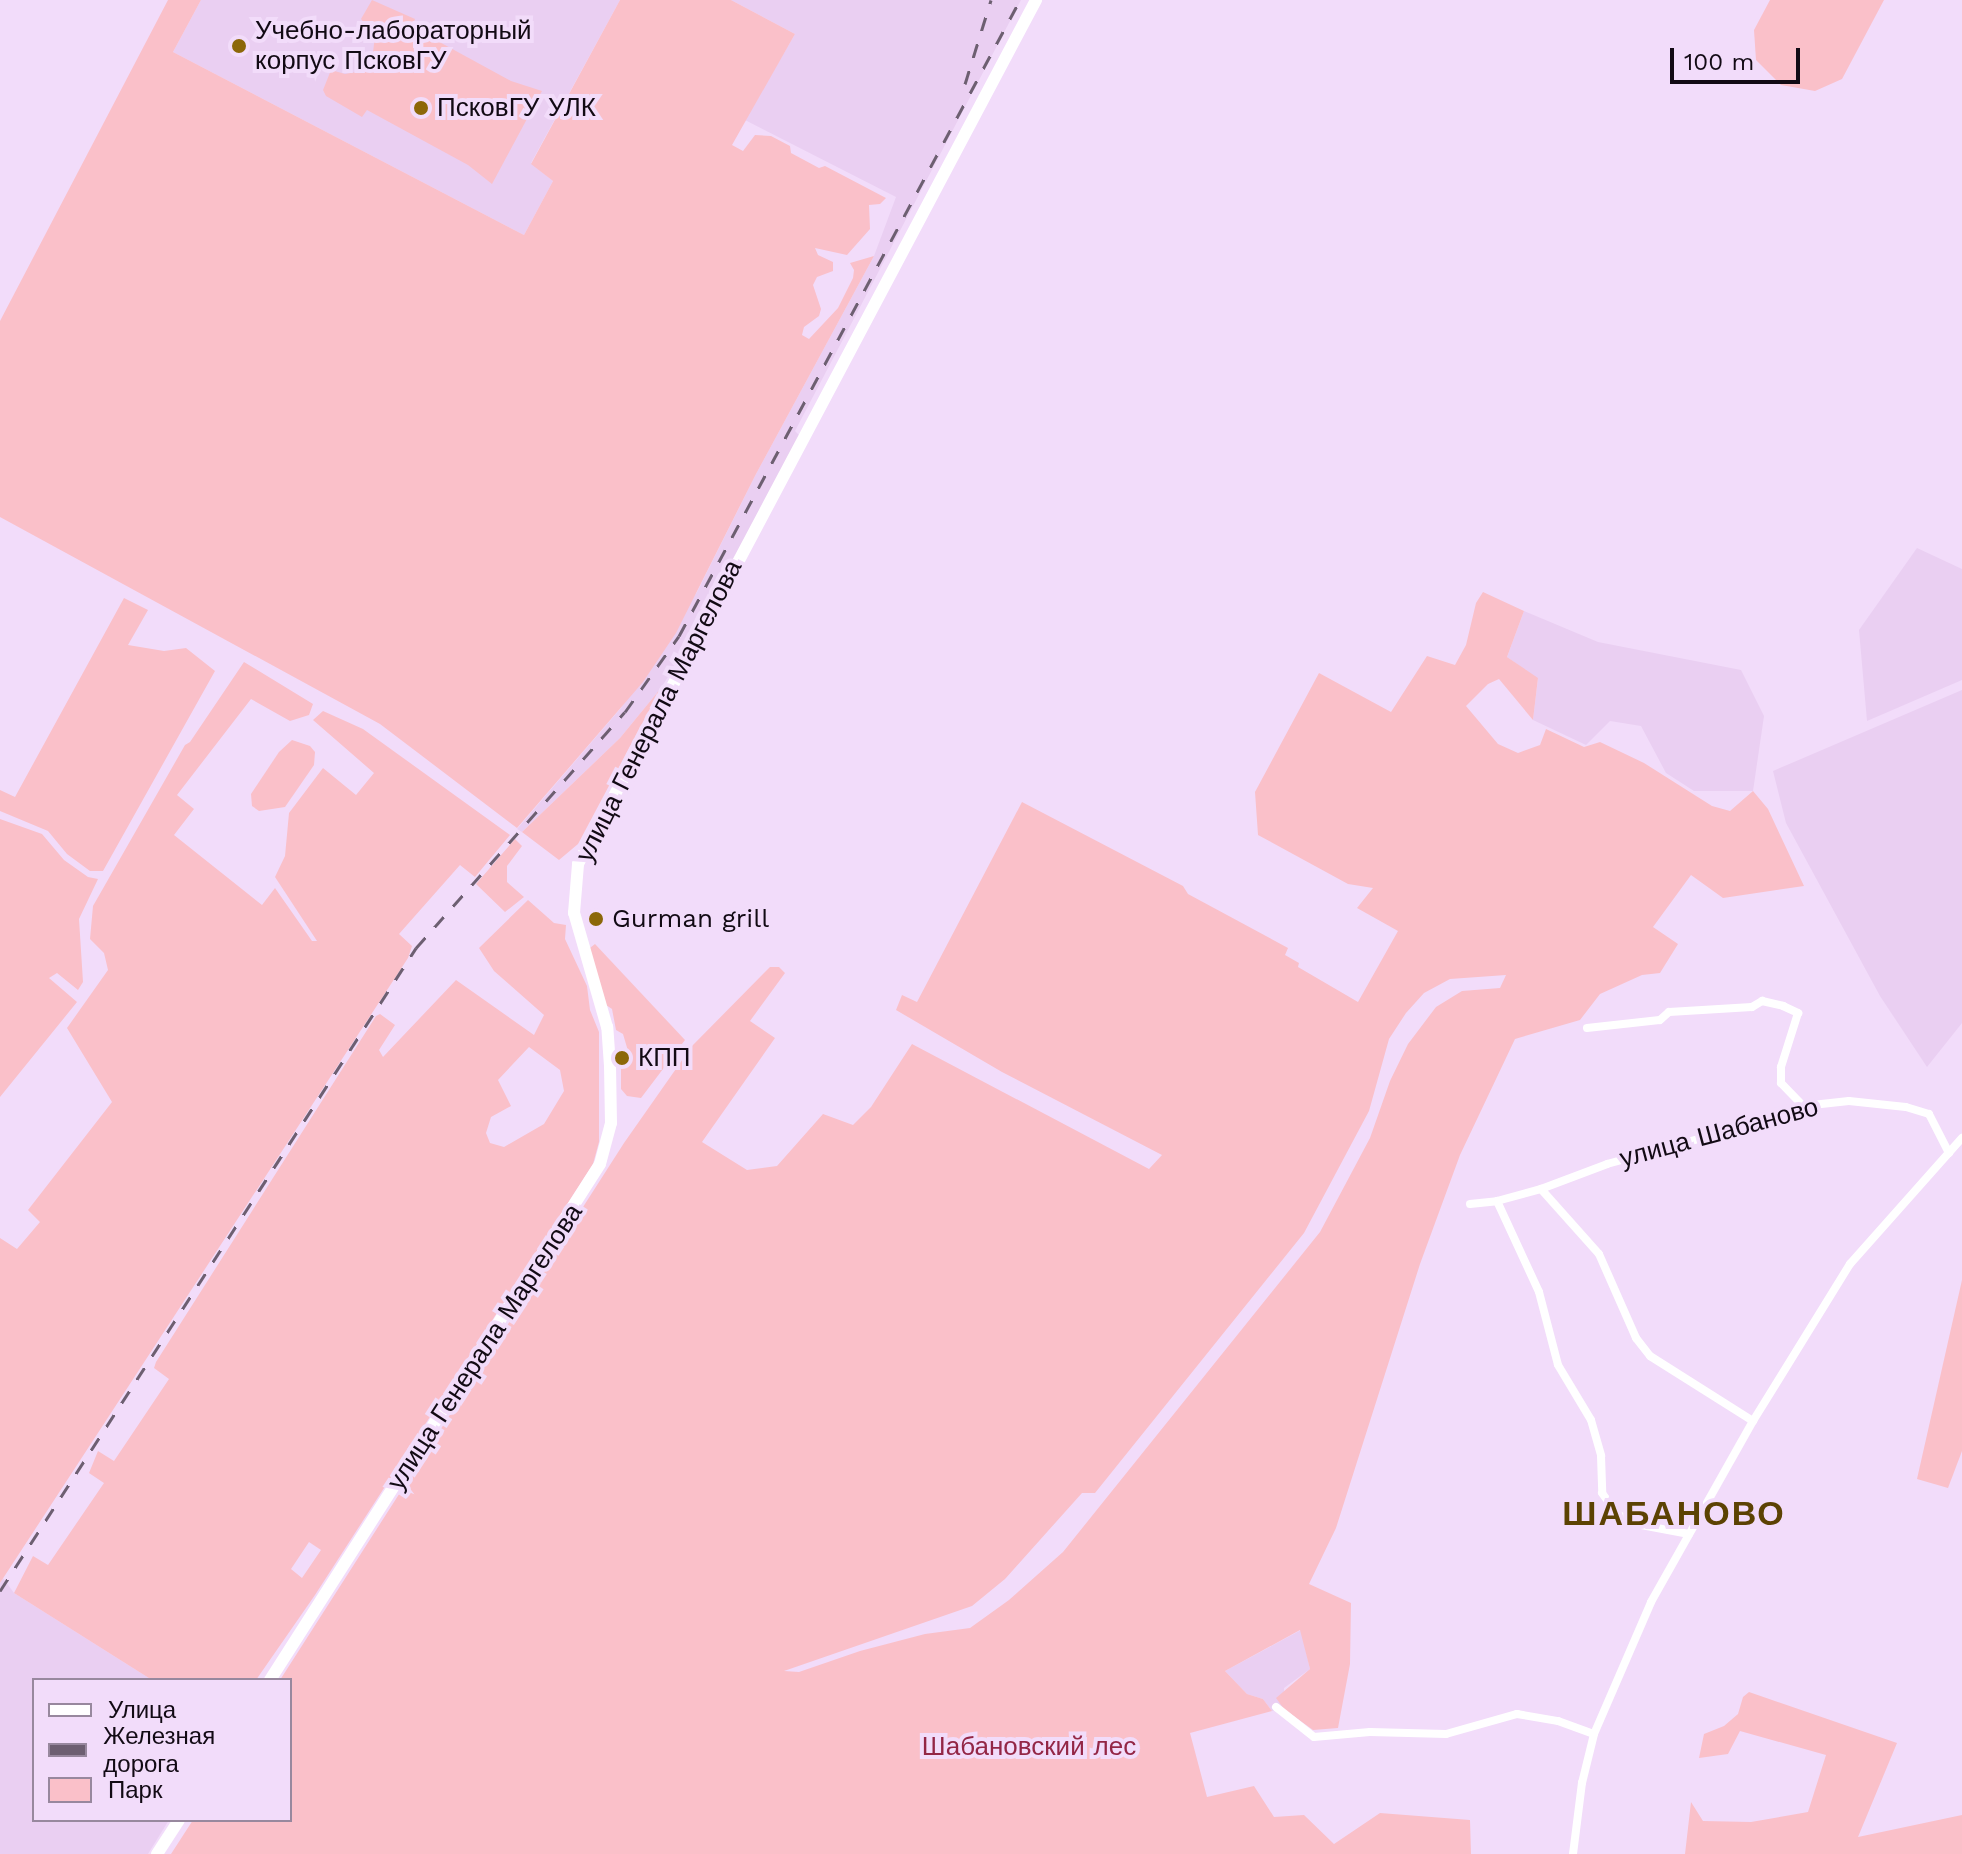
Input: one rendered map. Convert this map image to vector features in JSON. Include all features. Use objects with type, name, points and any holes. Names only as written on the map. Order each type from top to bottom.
[{"type":"main road","name":"улица Генерала Маргелова","points":[[271,1678],[600,1164],[611,1123],[609,1054],[607,1027],[574,913],[578,864],[1036,0]]},
{"type":"main road","points":[[157,1854],[178,1822]]},
{"type":"street","points":[[1587,1028],[1660,1020],[1669,1012],[1752,1007],[1762,1001],[1798,1013],[1781,1067],[1781,1083],[1803,1106]]},
{"type":"street","name":"улица Шабаново","points":[[1470,1204],[1497,1201],[1541,1189],[1607,1164],[1739,1128],[1803,1106],[1849,1101],[1906,1107],[1929,1114],[1949,1153]]},
{"type":"street","points":[[1573,1854],[1582,1783],[1594,1734],[1651,1602],[1753,1421],[1850,1264],[1962,1138]]},
{"type":"street","points":[[1541,1189],[1599,1254],[1636,1338],[1650,1356],[1753,1421]]},
{"type":"street","points":[[1497,1201],[1539,1292],[1558,1365],[1591,1420],[1601,1456],[1602,1493],[1617,1514],[1636,1524],[1689,1534]]},
{"type":"street","points":[[1276,1707],[1314,1737],[1370,1732],[1446,1734],[1517,1714],[1558,1721],[1594,1734]]},
{"type":"shaded area","name":"ПсковГУ УЛК","points":[[201,0],[620,0],[531,163],[553,181],[524,235],[173,52]]},
{"type":"shaded area","points":[[731,0],[1021,0],[795,431],[800,436],[690,642],[661,688],[620,738],[522,832],[517,829],[621,708],[697,592],[756,474],[874,256],[896,197],[745,120],[795,34]]},
{"type":"shaded area","points":[[1917,548],[1962,569],[1962,680],[1867,721],[1859,630]]},
{"type":"shaded area","points":[[1524,611],[1598,642],[1741,670],[1764,716],[1753,791],[1694,791],[1666,773],[1641,726],[1610,721],[1586,745],[1533,720],[1538,679],[1507,657]]},
{"type":"shaded area","points":[[1962,690],[1962,1023],[1927,1067],[1880,996],[1786,823],[1773,771]]},
{"type":"shaded area","points":[[3,1578],[14,1593],[149,1678],[32,1678],[32,1822],[168,1822],[148,1854],[0,1854],[0,1583]]},
{"type":"shaded area","points":[[1301,1630],[1310,1669],[1284,1688],[1284,1709],[1272,1711],[1263,1699],[1247,1694],[1225,1671]]},
{"type":"green space","points":[[168,0],[201,0],[173,52],[524,235],[553,181],[531,164],[620,0],[731,0],[795,34],[732,145],[743,151],[755,135],[771,136],[790,146],[791,153],[819,168],[825,166],[886,198],[880,204],[869,205],[870,229],[847,255],[815,248],[818,255],[833,262],[833,271],[817,277],[813,285],[821,309],[819,316],[804,327],[802,335],[809,339],[838,308],[853,278],[854,270],[850,263],[874,256],[756,474],[676,633],[643,682],[517,828],[380,724],[0,517],[0,321]]},
{"type":"green space","points":[[372,0],[415,19],[412,27],[511,81],[542,91],[492,184],[468,165],[367,110],[362,117],[326,96],[323,90],[331,70],[345,74],[356,72],[373,52],[375,36],[361,19]]},
{"type":"green space","points":[[1770,0],[1884,0],[1842,79],[1815,91],[1781,85],[1756,60],[1754,30]]},
{"type":"green space","name":"Шабановский лес","points":[[1483,592],[1524,611],[1507,657],[1538,678],[1533,720],[1499,679],[1488,684],[1466,706],[1498,744],[1518,753],[1540,745],[1546,729],[1584,747],[1600,742],[1644,763],[1712,806],[1730,811],[1753,791],[1768,809],[1804,886],[1723,898],[1691,875],[1653,927],[1678,944],[1660,973],[1642,975],[1600,994],[1580,1020],[1515,1039],[1460,1155],[1420,1264],[1336,1528],[1309,1584],[1351,1603],[1350,1664],[1338,1728],[1313,1730],[1284,1709],[1276,1698],[1310,1669],[1300,1630],[1225,1671],[1247,1694],[1263,1699],[1272,1711],[1190,1733],[1207,1797],[1254,1786],[1274,1817],[1304,1815],[1334,1844],[1380,1813],[1470,1820],[1471,1854],[171,1854],[192,1822],[292,1822],[292,1678],[281,1678],[624,1143],[692,1046],[770,967],[779,967],[785,973],[750,1021],[775,1038],[702,1142],[747,1170],[777,1166],[823,1114],[853,1125],[871,1107],[912,1044],[1149,1169],[1162,1155],[1002,1072],[896,1010],[902,995],[917,1002],[1022,802],[1183,886],[1188,894],[1288,948],[1285,955],[1299,963],[1298,967],[1358,1002],[1398,931],[1357,908],[1373,888],[1348,884],[1258,835],[1255,792],[1319,673],[1391,712],[1427,656],[1455,665],[1466,645],[1476,603]],"holes":[[[1506,975],[1500,988],[1462,991],[1436,1007],[1408,1044],[1390,1081],[1370,1138],[1320,1232],[1063,1552],[1009,1600],[970,1628],[925,1634],[860,1651],[799,1672],[784,1671],[972,1606],[1005,1579],[1082,1493],[1095,1493],[1304,1233],[1369,1111],[1389,1039],[1406,1013],[1424,993],[1450,979]]]},
{"type":"green space","points":[[124,598],[148,610],[128,645],[164,651],[186,648],[215,671],[103,871],[90,871],[67,854],[48,831],[0,811],[0,790],[15,797]]},
{"type":"green space","points":[[244,662],[313,704],[309,715],[290,721],[251,699],[177,795],[194,809],[174,835],[262,905],[275,888],[312,941],[317,941],[275,877],[285,856],[289,813],[323,768],[356,795],[374,773],[313,720],[323,711],[363,729],[510,835],[475,877],[460,865],[399,934],[412,946],[408,958],[0,1583],[0,1238],[17,1249],[40,1222],[28,1210],[112,1102],[67,1028],[108,970],[104,953],[90,939],[93,906],[185,745]]},
{"type":"green space","points":[[661,688],[578,844],[559,860],[522,832],[620,738]]},
{"type":"green space","points":[[292,740],[310,746],[315,752],[314,765],[285,807],[259,811],[252,806],[251,794],[279,752]]},
{"type":"green space","points":[[0,819],[42,834],[64,860],[88,877],[98,879],[79,919],[83,982],[78,990],[57,973],[49,978],[77,1002],[0,1097]]},
{"type":"green space","points":[[515,839],[522,846],[507,866],[507,882],[524,897],[505,912],[476,884]]},
{"type":"green space","points":[[528,900],[554,923],[566,925],[565,939],[587,986],[590,1010],[599,1032],[599,1142],[593,1164],[315,1595],[257,1678],[149,1678],[14,1593],[33,1556],[48,1565],[104,1483],[89,1473],[98,1451],[114,1461],[169,1379],[154,1368],[156,1362],[376,1016],[380,1014],[395,1025],[379,1050],[383,1057],[456,980],[534,1035],[544,1015],[494,971],[479,948]],"holes":[[[529,1047],[560,1070],[564,1091],[544,1124],[504,1147],[490,1143],[486,1133],[491,1117],[511,1106],[498,1080]],[[309,1542],[321,1550],[302,1578],[291,1569]]]},
{"type":"green space","points":[[595,944],[685,1040],[641,1098],[627,1096],[621,1089],[621,1065],[628,1051],[623,1034],[616,1030],[612,1009],[606,1005],[586,951]]},
{"type":"green space","points":[[1962,1280],[1962,1451],[1948,1488],[1917,1479]]},
{"type":"green space","points":[[1749,1692],[1897,1743],[1858,1837],[1962,1815],[1962,1854],[1685,1854],[1691,1802],[1703,1821],[1751,1822],[1808,1812],[1826,1755],[1740,1731],[1728,1754],[1699,1758],[1704,1734],[1724,1726],[1738,1714],[1743,1697]]},
{"type":"railway","points":[[965,84],[991,0]]},
{"type":"railway","points":[[0,1591],[416,948],[625,712],[679,636],[1020,0]]},
{"type":"place","name":"Учебно-лабораторный корпус ПсковГУ","points":[[239,46]]},
{"type":"place","name":"ПсковГУ УЛК","points":[[421,108]]},
{"type":"place","name":"Gurman grill","points":[[596,919]]},
{"type":"place","name":"КПП","points":[[622,1058]]},
{"type":"district","name":"ШАБАНОВО","points":[[1674,1514]]}]
